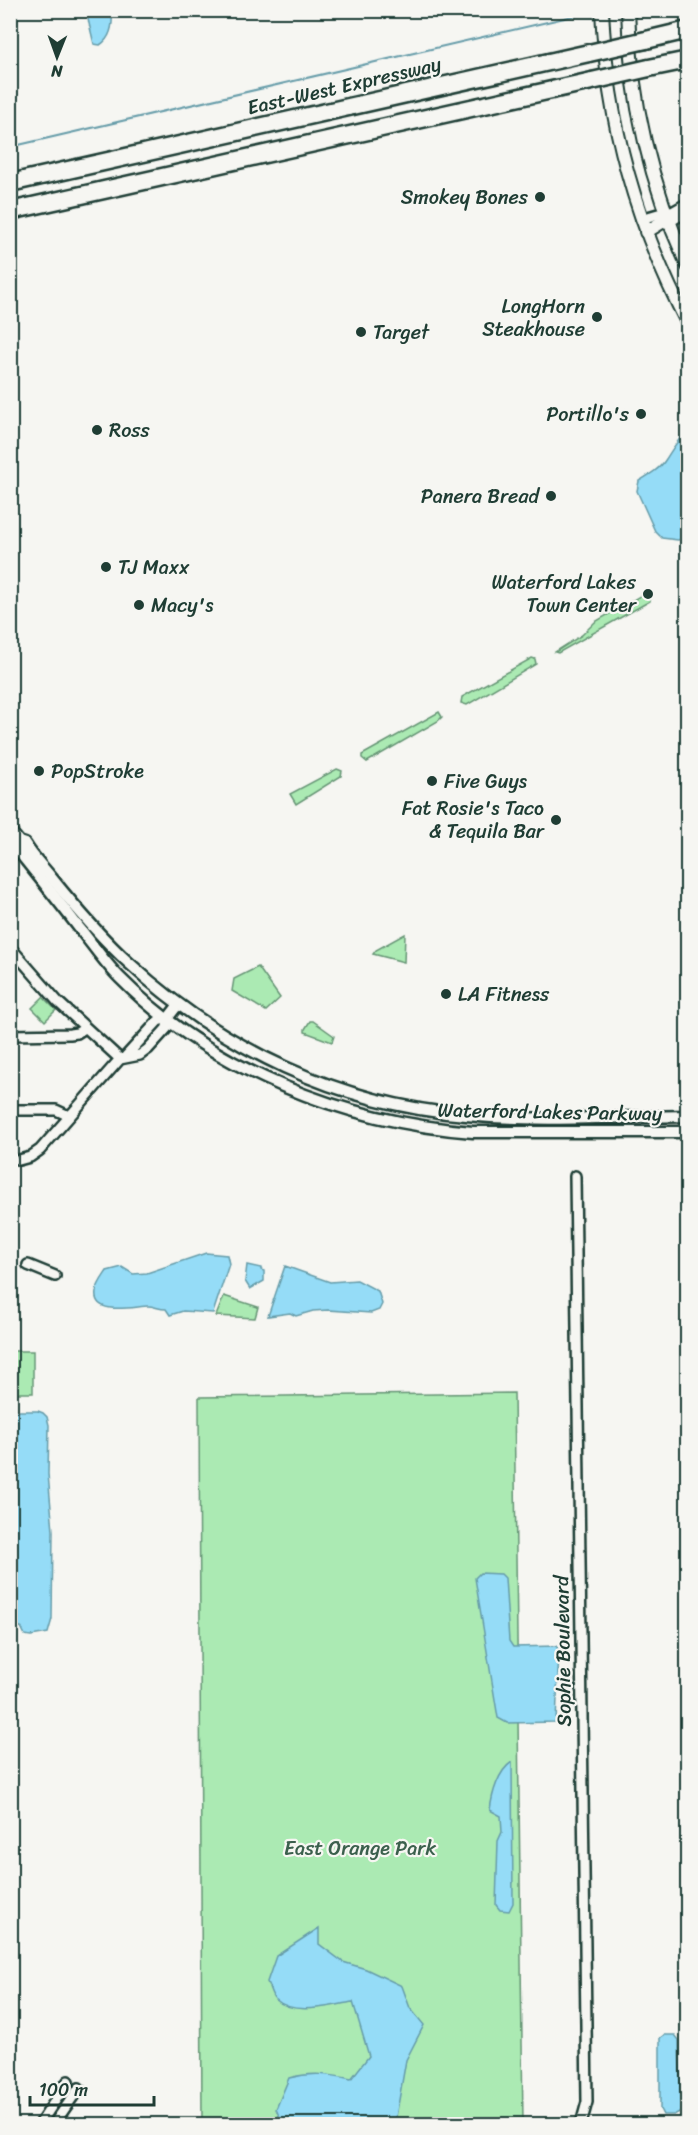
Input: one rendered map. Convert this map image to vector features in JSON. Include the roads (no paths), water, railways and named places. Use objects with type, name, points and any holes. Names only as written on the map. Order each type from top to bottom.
[{"type":"highway","name":"East-West Expressway","points":[[10,183],[687,30]]},
{"type":"highway","points":[[10,211],[687,60]]},
{"type":"highway","points":[[666,215],[687,207]]},
{"type":"main road","points":[[602,10],[606,63],[616,127],[645,232],[687,324]]},
{"type":"main road","points":[[628,10],[634,83],[640,118],[666,215],[687,266]]},
{"type":"main road","points":[[645,232],[666,215]]},
{"type":"street","points":[[641,219],[666,215]]},
{"type":"street","name":"Waterford Lakes Parkway","points":[[10,831],[19,842],[26,844],[72,903],[110,945],[178,1005],[214,1030],[267,1060],[309,1078],[367,1098],[433,1112],[494,1117],[687,1116]]},
{"type":"street","name":"Waterford Lakes Parkway","points":[[19,842],[20,853],[106,962],[133,989],[168,1018],[210,1047],[262,1076],[317,1099],[413,1125],[473,1132],[687,1132]]},
{"type":"street","points":[[10,947],[48,991],[85,1028],[122,1058]]},
{"type":"street","points":[[19,1160],[36,1154],[122,1058],[140,1055],[148,1049],[167,1028],[168,1018],[178,1005]]},
{"type":"street","points":[[10,1035],[74,1034],[85,1028]]},
{"type":"street","points":[[362,1113],[367,1098]]},
{"type":"street","points":[[10,1110],[56,1110],[69,1116]]},
{"type":"street","name":"Sophie Boulevard","points":[[575,1176],[587,2102],[581,2124]]},
{"type":"street","points":[[28,1266],[55,1276]]},
{"type":"street","points":[[40,2124],[68,2081]]},
{"type":"street","points":[[54,2124],[80,2088]]},
{"type":"water","points":[[86,11],[112,11],[112,25],[109,34],[100,45],[94,44]]},
{"type":"water","points":[[683,435],[688,435],[687,537],[678,540],[662,538],[655,531],[637,491],[639,481],[664,463]]},
{"type":"water","points":[[206,1253],[227,1255],[229,1264],[213,1313],[183,1311],[170,1315],[166,1309],[150,1306],[108,1307],[101,1305],[97,1300],[96,1292],[107,1271],[122,1267],[133,1274],[147,1273]]},
{"type":"water","points":[[247,1265],[261,1268],[264,1271],[264,1281],[250,1289],[245,1281]]},
{"type":"water","points":[[285,1266],[330,1282],[357,1280],[378,1291],[382,1304],[379,1310],[371,1313],[328,1310],[296,1316],[290,1313],[268,1316]]},
{"type":"water","points":[[18,1411],[43,1413],[49,1425],[48,1474],[53,1531],[52,1619],[48,1633],[31,1636],[25,1635],[21,1627],[15,1627],[10,1574],[11,1449],[13,1414]]},
{"type":"water","points":[[480,1573],[501,1574],[505,1578],[509,1641],[513,1647],[556,1646],[559,1650],[556,1722],[507,1723],[498,1718],[475,1578]]},
{"type":"water","points":[[512,1762],[513,1903],[509,1911],[500,1910],[496,1905],[498,1841],[502,1832],[501,1816],[490,1810],[499,1777]]},
{"type":"water","points":[[319,1928],[319,1944],[343,1962],[366,1969],[402,1986],[410,2008],[424,2025],[406,2060],[393,2124],[287,2124],[282,2123],[276,2109],[289,2078],[320,2074],[351,2079],[369,2056],[353,2002],[302,2009],[292,2007],[275,1999],[267,1982],[276,1956]]},
{"type":"water","points":[[664,2035],[675,2035],[679,2040],[681,2111],[674,2115],[663,2115],[660,2109],[660,2038]]},
{"type":"waterway","points":[[10,147],[586,13]]},
{"type":"place","name":"Smokey Bones","points":[[540,197]]},
{"type":"place","name":"LongHorn Steakhouse","points":[[597,317]]},
{"type":"place","name":"Target","points":[[361,332]]},
{"type":"place","name":"Portillo's","points":[[641,414]]},
{"type":"place","name":"Ross","points":[[97,430]]},
{"type":"place","name":"Panera Bread","points":[[551,496]]},
{"type":"place","name":"TJ Maxx","points":[[106,567]]},
{"type":"place","name":"Waterford Lakes Town Center","points":[[648,594]]},
{"type":"place","name":"Macy's","points":[[139,605]]},
{"type":"place","name":"PopStroke","points":[[39,771]]},
{"type":"place","name":"Five Guys","points":[[432,781]]},
{"type":"place","name":"Fat Rosie's Taco & Tequila Bar","points":[[556,820]]},
{"type":"place","name":"LA Fitness","points":[[446,994]]},
{"type":"park label","name":"East Orange Park","points":[[360,1848]]}]
